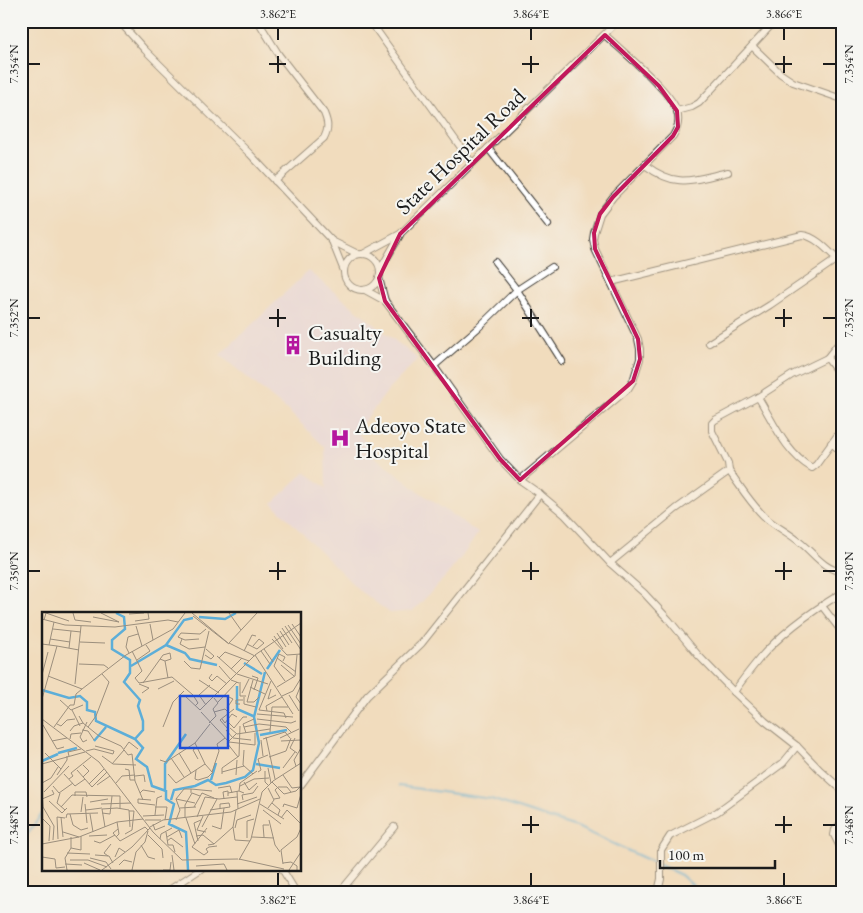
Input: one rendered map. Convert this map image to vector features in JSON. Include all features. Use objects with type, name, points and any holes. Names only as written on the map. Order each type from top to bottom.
[{"type":"street","points":[[119,21],[332,242],[344,270],[345,280],[352,287],[365,290],[385,300]]},
{"type":"street","points":[[258,21],[279,55],[324,113],[328,121],[328,129],[324,138],[275,181]]},
{"type":"street","points":[[370,21],[472,163]]},
{"type":"street","name":"State Hospital Road","points":[[361,254],[400,234],[618,21]]},
{"type":"street","points":[[677,111],[692,108],[699,103],[775,21]]},
{"type":"street","points":[[520,480],[628,389],[640,360],[638,339],[593,239],[600,214],[613,197],[673,136],[678,127],[677,111],[670,98],[659,86],[605,35]]},
{"type":"street","points":[[752,46],[781,74],[793,82],[842,99]]},
{"type":"street","points":[[488,148],[548,224]]},
{"type":"street","points":[[645,165],[659,175],[683,182],[728,172]]},
{"type":"street","points":[[400,234],[380,270],[379,278],[385,300],[500,459],[520,480],[565,515],[610,563],[663,613],[688,640],[698,655],[734,692],[765,721],[797,746],[842,790]]},
{"type":"street","points":[[611,282],[802,235],[816,241],[839,261],[709,343]]},
{"type":"street","points":[[332,242],[373,257],[380,270]]},
{"type":"street","points":[[344,270],[347,262],[354,256],[361,254]]},
{"type":"street","points":[[495,262],[517,290],[562,361]]},
{"type":"street","points":[[434,366],[478,328],[517,290],[552,267]]},
{"type":"street","points":[[365,290],[374,286],[379,278]]},
{"type":"street","points":[[842,339],[827,358],[792,375],[712,423],[712,431],[728,463],[729,471],[767,518],[800,542],[827,567],[833,571],[842,572]]},
{"type":"street","points":[[827,358],[842,378]]},
{"type":"street","points":[[758,397],[790,449],[805,464],[812,468],[842,429]]},
{"type":"street","points":[[831,444],[842,452]]},
{"type":"street","points":[[610,563],[676,509],[729,471]]},
{"type":"street","points":[[301,785],[367,696],[422,643],[540,494]]},
{"type":"street","points":[[734,692],[760,658],[779,639],[797,623],[842,593]]},
{"type":"street","points":[[822,606],[842,632]]},
{"type":"street","points":[[658,892],[661,878],[661,850],[670,836],[717,812],[783,763],[797,746]]},
{"type":"street","points":[[842,822],[835,830],[834,835],[842,850]]},
{"type":"street","points":[[340,892],[394,827]]},
{"type":"street","points":[[166,892],[199,870]]},
{"type":"street","points":[[283,870],[296,892]]},
{"type":"highlighted area","points":[[605,35],[659,86],[677,111],[678,127],[673,136],[613,197],[600,214],[594,233],[595,249],[638,339],[640,359],[633,381],[520,480],[500,459],[385,301],[379,278],[400,234]]},
{"type":"shaded area","name":"Adeoyo State Hospital","points":[[308,271],[418,359],[389,389],[357,431],[375,457],[418,491],[478,533],[447,575],[413,611],[390,613],[358,589],[272,503],[305,472],[326,488],[325,447],[286,409],[220,355]]},
{"type":"waterway","points":[[399,786],[491,799],[579,828],[681,875],[700,892]]},
{"type":"waterway","points":[[21,843],[42,814]]},
{"type":"place","name":"Casualty Building","points":[[293,345]]},
{"type":"place","name":"Adeoyo State Hospital","points":[[340,438]]}]
